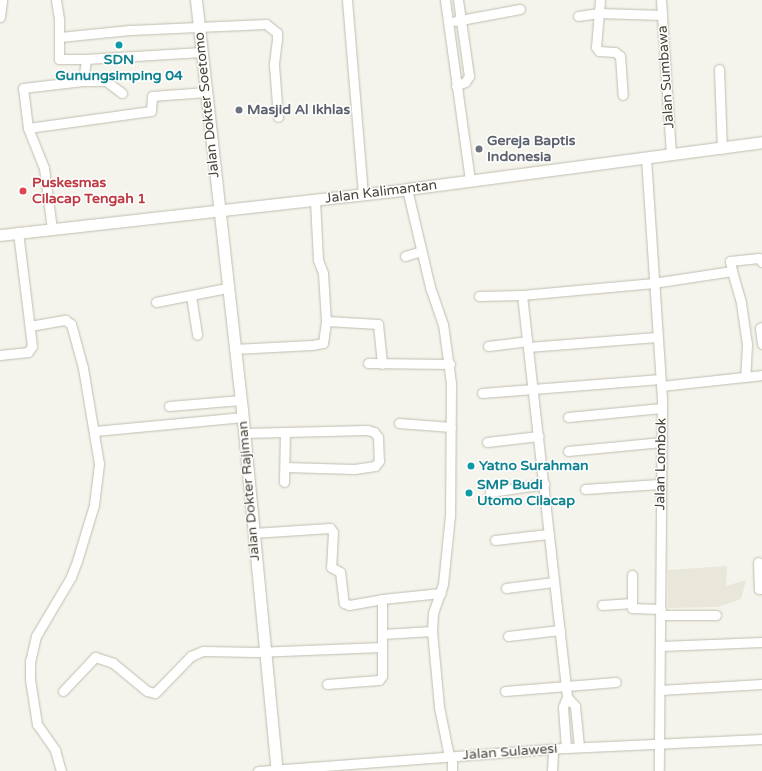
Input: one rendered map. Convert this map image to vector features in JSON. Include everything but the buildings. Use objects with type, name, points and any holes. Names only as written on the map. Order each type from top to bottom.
[{"type":"street","points":[[0,17],[2,0]]},
{"type":"street","points":[[56,0],[60,37],[60,60],[201,52]]},
{"type":"street","name":"Jalan Dokter Soetomo","points":[[196,0],[218,211]]},
{"type":"street","points":[[347,0],[363,193]]},
{"type":"street","points":[[445,0],[470,180]]},
{"type":"street","points":[[456,86],[465,82],[469,76],[458,0]]},
{"type":"street","points":[[600,0],[596,47],[599,51],[615,52],[620,56],[623,95]]},
{"type":"street","name":"Jalan Sumbawa","points":[[661,0],[671,155]]},
{"type":"street","points":[[448,22],[520,9]]},
{"type":"street","points":[[578,16],[599,13],[662,15]]},
{"type":"street","points":[[60,37],[130,30],[200,29],[266,24],[272,27],[278,38],[274,65],[278,117]]},
{"type":"street","points":[[83,81],[86,59]]},
{"type":"street","points":[[719,69],[722,149]]},
{"type":"street","points":[[52,229],[44,168],[28,128],[23,88],[83,81],[106,81],[122,93]]},
{"type":"street","points":[[28,128],[152,110],[152,96],[206,92]]},
{"type":"street","name":"Jalan Kalimantan","points":[[0,234],[407,189],[722,149],[762,142]]},
{"type":"street","name":"Jalan Lombok","points":[[646,158],[662,408],[662,442],[659,484],[661,612],[659,771]]},
{"type":"street","points":[[407,189],[430,287],[443,324],[450,364],[450,515],[441,593],[433,614],[432,631],[439,708],[451,756],[452,771]]},
{"type":"street","points":[[234,349],[321,344],[325,340],[326,321],[315,200]]},
{"type":"street","name":"Jalan Dokter Rajiman","points":[[218,211],[243,417],[277,771]]},
{"type":"street","points":[[0,355],[32,350],[18,232]]},
{"type":"street","points":[[405,256],[421,251]]},
{"type":"street","points":[[746,377],[747,344],[741,303],[730,261],[759,258],[762,262]]},
{"type":"street","points":[[479,296],[522,295],[653,283],[732,271]]},
{"type":"street","points":[[156,302],[227,288]]},
{"type":"street","points":[[522,295],[534,390],[548,534],[566,686],[567,697],[563,707],[566,748]]},
{"type":"street","points":[[191,296],[197,335]]},
{"type":"street","points":[[30,326],[65,320],[71,324],[95,431],[99,464],[98,484],[86,535],[71,577],[36,636],[30,661],[30,679],[34,714],[37,724],[55,750],[61,771]]},
{"type":"street","points":[[326,321],[378,324],[382,364]]},
{"type":"street","points":[[762,327],[760,328],[762,344]]},
{"type":"street","points":[[488,346],[657,337]]},
{"type":"street","points":[[368,363],[450,364]]},
{"type":"street","points":[[482,393],[762,375]]},
{"type":"street","points":[[169,406],[241,400]]},
{"type":"street","points":[[568,417],[662,408]]},
{"type":"street","points":[[95,431],[243,417]]},
{"type":"street","points":[[399,423],[451,427]]},
{"type":"street","points":[[284,482],[285,432]]},
{"type":"street","points":[[244,433],[374,432],[378,440],[379,461],[375,466],[354,469],[285,467]]},
{"type":"street","points":[[488,442],[539,436]]},
{"type":"street","points":[[568,451],[662,442]]},
{"type":"street","points":[[490,492],[544,484]]},
{"type":"street","points":[[585,488],[659,484]]},
{"type":"street","points":[[253,533],[330,528],[333,532],[331,567],[340,572],[344,603],[349,605],[382,599],[441,593]]},
{"type":"street","points":[[495,540],[548,534]]},
{"type":"street","points":[[758,562],[759,589],[762,589]]},
{"type":"street","points":[[632,575],[632,603],[635,610],[716,615]]},
{"type":"street","points":[[506,588],[554,582]]},
{"type":"street","points":[[327,684],[380,680],[382,676],[382,599]]},
{"type":"street","points":[[602,604],[632,603]]},
{"type":"street","points":[[508,636],[560,630]]},
{"type":"street","points":[[383,634],[432,631]]},
{"type":"street","points":[[661,646],[762,642]]},
{"type":"street","points":[[63,691],[95,657],[113,663],[146,691],[154,693],[191,656],[203,651],[265,651],[382,647]]},
{"type":"street","points":[[506,691],[616,682]]},
{"type":"street","points":[[660,690],[762,684]]},
{"type":"street","points":[[567,697],[575,706],[579,747]]},
{"type":"street","name":"Jalan Sulawesi","points":[[258,771],[277,771],[579,747],[762,739]]},
{"type":"street","points":[[552,750],[552,771]]},
{"type":"shaded area","points":[[727,566],[726,586],[746,580],[741,599],[718,607],[668,608],[668,570]]},
{"type":"place","name":"SDN Gunungsimping 04","points":[[119,45]]},
{"type":"place","name":"Masjid Al Ikhlas","points":[[239,110]]},
{"type":"place","name":"Gereja Baptis Indonesia","points":[[479,149]]},
{"type":"place","name":"Puskesmas Cilacap Tengah 1","points":[[23,191]]},
{"type":"place","name":"Yatno Surahman","points":[[471,466]]},
{"type":"place","name":"SMP Budi Utomo Cilacap","points":[[469,493]]}]
